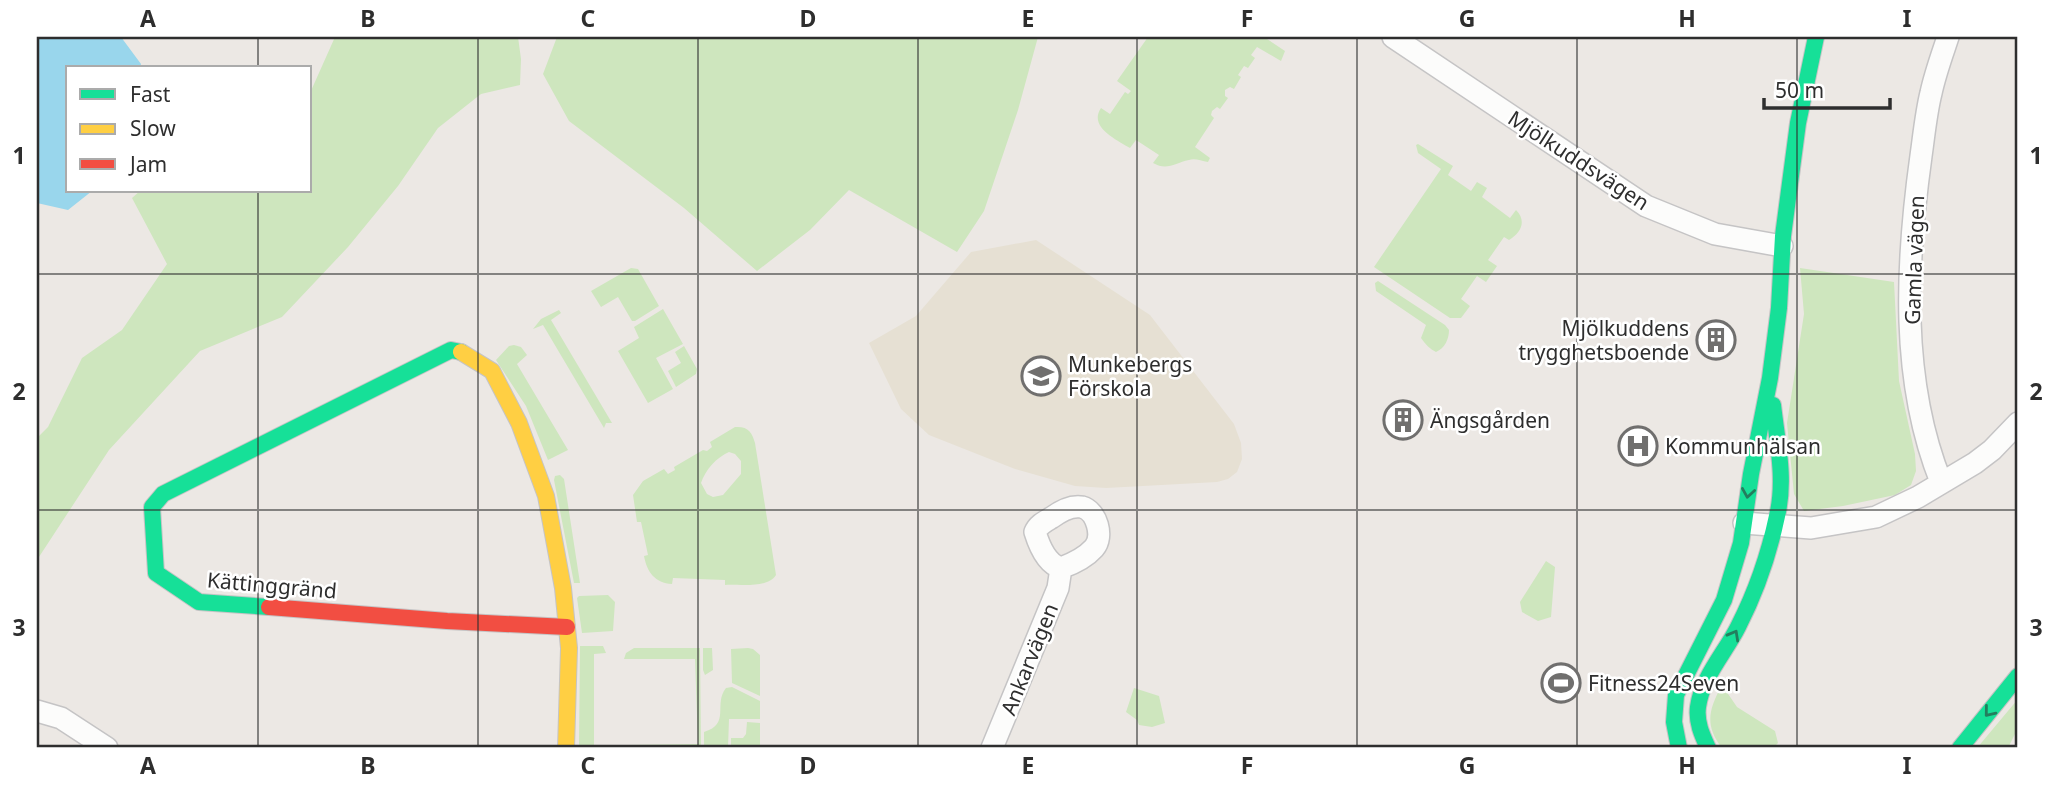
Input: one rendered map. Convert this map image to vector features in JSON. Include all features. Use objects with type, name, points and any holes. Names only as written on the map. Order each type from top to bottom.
[{"type":"street","name":"Mjölkuddsvägen","points":[[1393,37],[1646,206],[1715,234],[1782,246]]},
{"type":"street","points":[[1679,748],[1674,722],[1676,695],[1724,600],[1737,560],[1770,378],[1779,308],[1782,246],[1798,123],[1816,37]]},
{"type":"street","name":"Gamla vägen","points":[[1941,482],[1931,456],[1919,408],[1912,360],[1909,285],[1916,193],[1930,94],[1948,37]]},
{"type":"street","name":"Kättinggränd","points":[[451,350],[464,352],[492,371],[519,424],[546,496],[563,588],[567,627],[447,621],[199,602],[156,573],[152,507],[163,494],[451,350]]},
{"type":"street","points":[[1701,746],[1698,707],[1701,694],[1739,626],[1776,526],[1781,493],[1770,378]]},
{"type":"street","points":[[1744,523],[1811,528],[1876,517],[1941,482],[1992,450],[2018,423]]},
{"type":"street","name":"Ankarvägen","points":[[992,748],[1058,588],[1061,568]]},
{"type":"street","points":[[566,748],[569,648],[567,627]]},
{"type":"street","points":[[1960,748],[2018,676]]},
{"type":"street","points":[[37,710],[61,718],[107,748]]},
{"type":"shaded area","name":"Munkebergs Förskola","points":[[1036,240],[1150,315],[1234,424],[1241,443],[1242,459],[1237,472],[1228,479],[1217,482],[1106,488],[1075,486],[1015,469],[929,435],[901,409],[869,343],[916,316],[971,252]]},
{"type":"green space","points":[[335,37],[518,37],[520,85],[481,94],[438,128],[398,186],[348,247],[282,317],[200,351],[109,450],[37,560],[37,438],[48,427],[82,358],[122,330],[167,264],[132,198],[139,192],[312,192],[312,89]]},
{"type":"green space","points":[[557,37],[1038,37],[1018,110],[984,211],[957,252],[849,190],[810,230],[757,271],[684,208],[569,121],[543,74]]},
{"type":"green space","points":[[1148,37],[1264,37],[1285,51],[1281,61],[1257,47],[1251,55],[1255,58],[1248,68],[1244,66],[1234,89],[1230,87],[1225,90],[1225,96],[1228,98],[1220,109],[1217,107],[1212,111],[1214,118],[1195,147],[1210,158],[1208,162],[1191,159],[1167,166],[1158,165],[1153,163],[1159,155],[1136,140],[1130,148],[1106,132],[1098,121],[1101,108],[1110,114],[1125,92],[1128,94],[1131,91],[1117,81]]},
{"type":"green space","points":[[1418,144],[1453,166],[1448,175],[1471,191],[1477,182],[1487,188],[1482,197],[1510,218],[1516,210],[1522,222],[1517,234],[1509,240],[1504,237],[1488,260],[1497,266],[1486,282],[1477,276],[1461,299],[1470,306],[1461,318],[1450,318],[1374,267],[1441,169],[1418,153]]},
{"type":"green space","points":[[631,268],[638,269],[659,306],[635,321],[632,321],[618,297],[601,307],[591,291]]},
{"type":"green space","points":[[1800,268],[1894,282],[1899,381],[1915,454],[1916,471],[1911,485],[1895,495],[1804,511],[1794,494],[1787,423],[1804,314]]},
{"type":"green space","points":[[1378,281],[1445,325],[1449,333],[1442,348],[1436,352],[1426,344],[1421,338],[1426,325],[1376,291],[1375,283]]},
{"type":"green space","points":[[663,309],[683,344],[656,358],[673,389],[648,403],[618,351],[639,338],[634,327]]},
{"type":"green space","points":[[559,310],[561,313],[551,320],[612,423],[606,423],[604,428],[543,325],[533,329],[541,319]]},
{"type":"green space","points":[[509,346],[521,347],[527,355],[517,364],[568,450],[548,460],[526,406],[496,360]]},
{"type":"green space","points":[[684,346],[697,369],[696,374],[676,387],[668,371],[681,363],[675,352]]},
{"type":"green space","points":[[735,427],[746,429],[754,439],[776,575],[766,582],[725,585],[725,580],[673,578],[672,584],[656,579],[647,567],[644,556],[648,555],[641,522],[637,522],[633,495],[643,481],[664,469],[668,474],[675,470],[674,467],[712,447],[710,442]],"holes":[[[725,454],[735,454],[741,461],[741,474],[723,495],[713,497],[707,494],[701,483],[708,469]]]},
{"type":"green space","points":[[560,475],[564,479],[580,583],[574,583],[554,480],[555,476]]},
{"type":"green space","points":[[1546,561],[1555,567],[1551,617],[1538,621],[1522,612],[1520,602]]},
{"type":"green space","points":[[608,595],[615,602],[613,631],[582,633],[577,598]]},
{"type":"green space","points":[[580,646],[603,646],[606,653],[594,654],[594,746],[607,748],[579,748]]},
{"type":"green space","points":[[634,648],[700,648],[701,748],[626,748],[626,745],[698,744],[695,659],[624,659],[626,653]]},
{"type":"green space","points":[[703,648],[712,648],[713,670],[705,675],[703,670]]},
{"type":"green space","points":[[748,648],[760,655],[760,696],[732,683],[731,649]]},
{"type":"green space","points":[[1722,685],[1737,707],[1775,731],[1778,743],[1773,748],[1722,748],[1716,740],[1710,717]]},
{"type":"green space","points":[[732,687],[760,701],[760,719],[729,719],[728,748],[704,748],[704,732],[717,724],[722,694],[726,688]]},
{"type":"green space","points":[[1134,688],[1159,696],[1165,723],[1152,727],[1139,725],[1137,720],[1126,712]]},
{"type":"green space","points":[[2018,699],[2018,728],[2008,748],[1977,748]]},
{"type":"green space","points":[[747,722],[760,723],[760,748],[731,748],[731,738],[743,738],[746,734]]},
{"type":"water","points":[[37,37],[121,37],[140,66],[66,66],[66,192],[91,192],[68,210],[37,203]]},
{"type":"traffic: fast","points":[[1679,748],[1674,722],[1676,695],[1724,600],[1741,543],[1770,378],[1779,308],[1783,236],[1798,123],[1816,37]]},
{"type":"traffic: fast","points":[[269,607],[199,602],[156,573],[152,507],[163,494],[451,350],[461,352]]},
{"type":"traffic: fast","points":[[1708,748],[1698,718],[1700,696],[1751,600],[1766,559],[1780,502],[1781,475],[1773,405]]},
{"type":"traffic: fast","points":[[1960,748],[2018,676]]},
{"type":"traffic: slow","points":[[461,352],[492,371],[519,423],[546,496],[563,588],[569,648],[566,748]]},
{"type":"traffic: jam","points":[[269,607],[567,627]]},
{"type":"place","name":"Mjölkuddens trygghetsboende","points":[[1716,340]]},
{"type":"place","name":"Munkebergs Förskola","points":[[1041,376]]},
{"type":"place","name":"Ängsgården","points":[[1403,420]]},
{"type":"place","name":"Kommunhälsan","points":[[1638,446]]},
{"type":"place","name":"Fitness24Seven","points":[[1561,683]]}]
